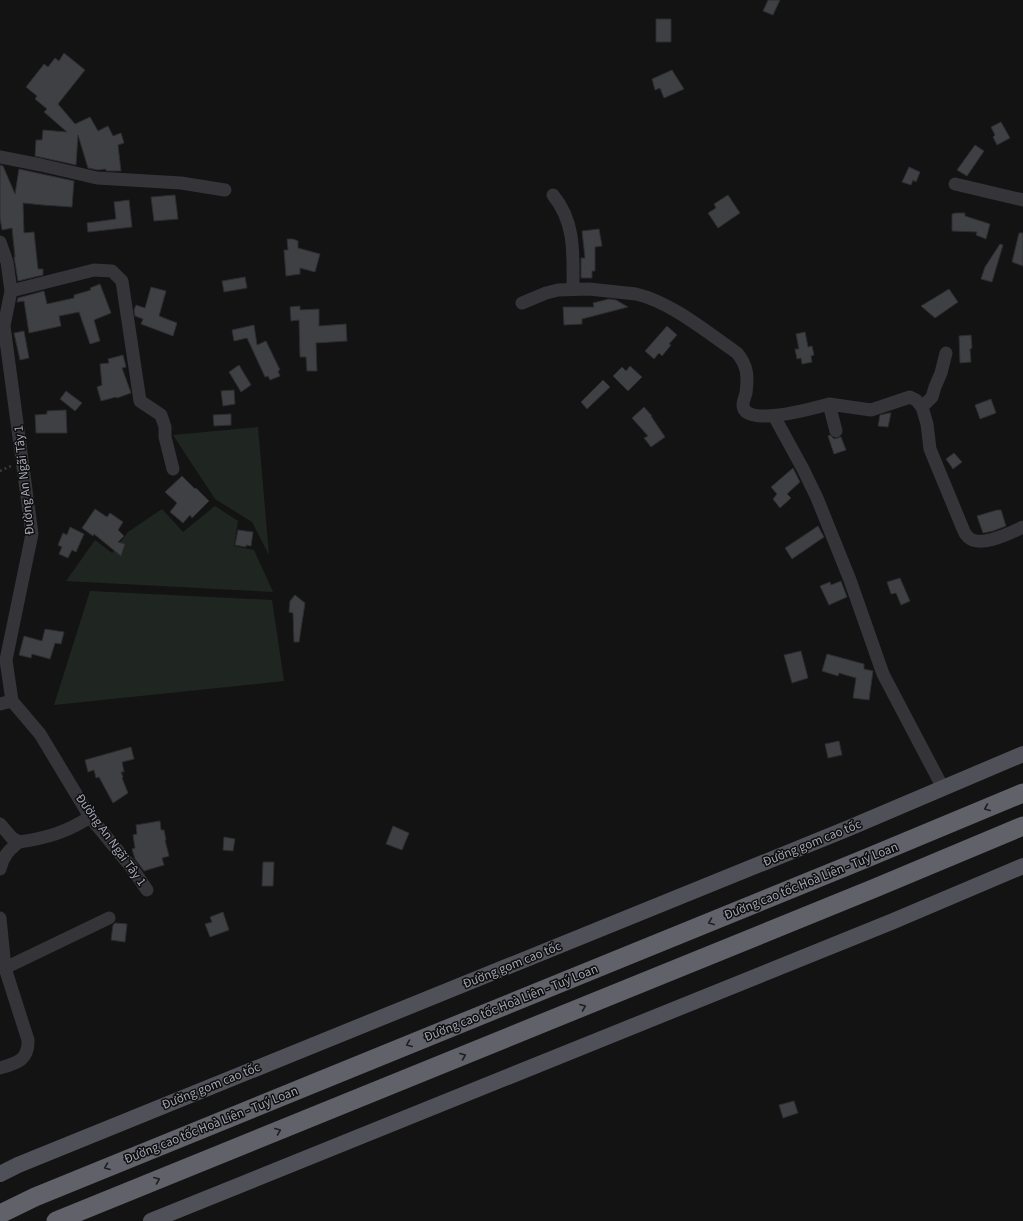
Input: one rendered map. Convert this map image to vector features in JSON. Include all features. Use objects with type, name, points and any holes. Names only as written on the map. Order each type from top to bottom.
[{"type":"highway","name":"Đường cao tốc Hoà Liên - Tuý Loan","points":[[0,1214],[35,1197],[1023,793]]},
{"type":"highway","points":[[56,1221],[875,888],[1023,826]]},
{"type":"main road","name":"Đường gom cao tốc","points":[[0,1174],[18,1165],[849,828],[1023,754]]},
{"type":"main road","points":[[151,1221],[891,922],[1023,866]]},
{"type":"street","points":[[0,157],[41,164],[97,178],[181,183],[225,190]]},
{"type":"street","points":[[955,184],[1023,200]]},
{"type":"street","points":[[553,196],[562,208],[569,223],[573,261],[573,289]]},
{"type":"street","name":"Đường An Ngãi Tây 1","points":[[0,242],[7,262],[11,291],[4,326],[32,534],[6,660],[6,703],[40,734],[90,817],[132,868],[147,890]]},
{"type":"street","points":[[11,291],[94,270],[112,271],[122,281],[140,401],[162,415],[165,427],[165,437],[173,469]]},
{"type":"street","points":[[522,303],[546,293],[573,289],[636,294],[656,300],[737,353],[742,359],[748,375],[743,406],[747,412],[757,416],[774,416],[829,404],[871,410],[910,397],[916,400],[922,407],[927,424],[930,449],[963,529],[969,538],[979,542],[1002,536],[1023,527]]},
{"type":"street","points":[[922,407],[932,397],[934,387],[941,373],[946,353]]},
{"type":"street","points":[[829,404],[836,431]]},
{"type":"street","points":[[774,416],[817,498],[850,580],[883,674],[943,788]]},
{"type":"street","points":[[0,869],[4,857],[9,849],[19,842],[51,836],[65,831],[90,817]]},
{"type":"street","points":[[0,824],[12,838],[19,842]]},
{"type":"street","points":[[0,918],[5,968],[28,1040],[27,1054],[14,1064],[0,1068]]},
{"type":"street","points":[[5,968],[109,918]]},
{"type":"shaded area","points":[[258,427],[269,555],[252,522],[215,499],[173,435]]},
{"type":"shaded area","points":[[215,506],[238,521],[234,546],[254,550],[273,592],[66,581],[95,540],[112,553],[128,532],[162,509],[183,532]]},
{"type":"shaded area","points":[[90,591],[272,600],[284,681],[54,705]]},
{"type":"building","points":[[768,0],[780,0],[773,15],[763,11]]},
{"type":"building","points":[[656,19],[671,19],[671,42],[656,42]]},
{"type":"building","points":[[64,53],[85,70],[58,104],[75,124],[90,117],[98,131],[108,126],[113,136],[121,133],[124,143],[118,145],[121,171],[106,171],[106,169],[98,170],[88,168],[78,135],[76,165],[35,156],[36,140],[42,140],[43,130],[67,132],[44,112],[47,109],[35,99],[37,96],[26,87],[44,64],[48,67],[55,58],[59,61]]},
{"type":"building","points":[[672,70],[684,89],[664,98],[660,88],[655,90],[652,79]]},
{"type":"building","points":[[1001,122],[1010,138],[997,145],[993,137],[995,135],[991,127]]},
{"type":"building","points":[[975,145],[984,151],[967,176],[957,170]]},
{"type":"building","points":[[0,165],[3,166],[15,194],[19,169],[74,181],[72,207],[23,203],[24,233],[34,232],[38,269],[43,269],[43,275],[18,281],[14,257],[12,228],[2,230],[0,218]]},
{"type":"building","points":[[909,167],[920,172],[916,182],[913,180],[911,185],[902,182]]},
{"type":"building","points":[[175,195],[178,219],[154,221],[151,197]]},
{"type":"building","points":[[728,195],[740,213],[718,228],[708,213],[716,208],[714,204]]},
{"type":"building","points":[[129,200],[132,227],[88,232],[87,223],[116,219],[114,202]]},
{"type":"building","points":[[965,213],[965,216],[990,224],[986,239],[976,235],[977,232],[952,231],[952,214]]},
{"type":"building","points":[[599,229],[602,246],[595,247],[595,271],[592,271],[592,278],[581,278],[581,258],[585,258],[582,231]]},
{"type":"building","points":[[1019,233],[1023,233],[1023,266],[1012,262]]},
{"type":"building","points":[[287,239],[298,241],[298,248],[320,254],[315,272],[300,268],[300,274],[286,276],[284,250],[288,250]]},
{"type":"building","points":[[1000,244],[1003,245],[992,282],[981,279],[985,267]]},
{"type":"building","points":[[245,277],[247,288],[224,292],[222,281]]},
{"type":"building","points":[[100,284],[111,313],[94,320],[100,341],[90,344],[79,312],[59,316],[61,326],[29,333],[24,301],[17,302],[18,298],[44,291],[47,304],[74,298],[74,295],[91,290],[90,288]]},
{"type":"building","points":[[151,287],[166,291],[159,316],[177,323],[173,336],[141,324],[143,319],[135,316],[134,310],[136,305],[145,308]]},
{"type":"building","points":[[949,289],[958,302],[935,318],[921,306]]},
{"type":"building","points":[[609,299],[616,300],[628,307],[582,319],[582,324],[564,325],[563,307],[594,307],[593,303]]},
{"type":"building","points":[[300,306],[300,310],[319,309],[319,326],[346,324],[347,341],[316,343],[317,371],[307,371],[306,357],[300,357],[299,320],[291,321],[290,307]]},
{"type":"building","points":[[254,325],[257,345],[266,341],[280,370],[278,371],[280,376],[270,380],[268,376],[265,377],[247,338],[234,341],[232,330]]},
{"type":"building","points":[[667,326],[677,335],[669,344],[671,345],[662,356],[659,353],[654,359],[645,351]]},
{"type":"building","points":[[24,331],[29,358],[20,360],[14,333]]},
{"type":"building","points":[[805,332],[808,347],[812,346],[814,355],[811,356],[812,362],[802,364],[801,358],[797,359],[795,349],[799,349],[796,334]]},
{"type":"building","points":[[971,335],[971,362],[960,363],[959,336]]},
{"type":"building","points":[[123,355],[126,367],[122,368],[131,393],[117,398],[101,401],[97,387],[102,385],[100,364],[109,363],[108,359]]},
{"type":"building","points":[[239,365],[251,385],[241,392],[229,372]]},
{"type":"building","points":[[630,366],[642,377],[628,391],[613,376],[622,367],[626,371]]},
{"type":"building","points":[[603,380],[610,387],[587,409],[581,402]]},
{"type":"building","points":[[234,390],[235,404],[223,406],[221,391]]},
{"type":"building","points":[[66,391],[82,403],[75,411],[60,399]]},
{"type":"building","points":[[991,399],[996,413],[980,419],[975,405]]},
{"type":"building","points":[[644,407],[652,416],[665,437],[651,447],[644,438],[648,436],[632,418]]},
{"type":"building","points":[[66,410],[67,433],[36,433],[35,415],[47,414],[47,411]]},
{"type":"building","points":[[891,413],[888,427],[878,426],[880,415]]},
{"type":"building","points":[[231,414],[231,425],[214,426],[213,415]]},
{"type":"building","points":[[830,435],[834,439],[841,437],[846,450],[834,454],[828,436]]},
{"type":"building","points":[[954,453],[962,462],[953,469],[946,459]]},
{"type":"building","points":[[793,468],[800,482],[787,494],[791,498],[780,508],[773,499],[777,494],[771,487]]},
{"type":"building","points":[[182,476],[209,501],[192,518],[190,515],[183,523],[170,512],[177,503],[165,492]]},
{"type":"building","points":[[95,509],[107,517],[110,513],[123,522],[118,530],[124,536],[118,542],[125,544],[121,556],[94,534],[93,536],[82,528]]},
{"type":"building","points":[[1001,510],[1006,526],[983,533],[977,516]]},
{"type":"building","points":[[818,526],[824,537],[792,559],[785,548]]},
{"type":"building","points":[[70,527],[84,534],[76,552],[72,550],[68,558],[59,554],[62,547],[58,545],[63,533],[67,535]]},
{"type":"building","points":[[238,530],[253,532],[251,546],[246,545],[246,547],[235,545]]},
{"type":"building","points":[[900,578],[910,601],[901,605],[896,593],[891,594],[887,582]]},
{"type":"building","points":[[841,581],[847,597],[829,605],[820,586],[830,582],[831,585]]},
{"type":"building","points":[[295,595],[305,603],[299,642],[294,642],[293,613],[289,612],[290,601]]},
{"type":"building","points":[[45,629],[64,632],[61,644],[55,643],[50,659],[32,654],[31,658],[19,655],[24,636],[42,641]]},
{"type":"building","points":[[801,651],[808,678],[792,683],[784,655]]},
{"type":"building","points":[[827,654],[864,664],[864,669],[873,671],[869,700],[853,698],[856,678],[839,673],[838,676],[822,671]]},
{"type":"building","points":[[839,741],[842,755],[828,758],[825,744]]},
{"type":"building","points":[[131,747],[134,759],[122,762],[124,772],[121,772],[128,793],[113,803],[99,777],[96,778],[94,770],[88,772],[85,760]]},
{"type":"building","points":[[160,821],[161,830],[164,830],[169,856],[162,858],[164,865],[144,871],[135,859],[132,849],[135,848],[133,835],[137,834],[136,825]]},
{"type":"building","points":[[393,826],[409,833],[402,850],[386,844]]},
{"type":"building","points":[[224,837],[235,839],[233,851],[223,850]]},
{"type":"building","points":[[263,862],[274,862],[273,886],[262,886]]},
{"type":"building","points":[[223,912],[229,930],[210,937],[205,924],[212,922],[210,917]]},
{"type":"building","points":[[115,923],[127,924],[125,942],[111,940],[113,925]]},
{"type":"building","points":[[794,1101],[798,1113],[783,1118],[779,1105]]}]
